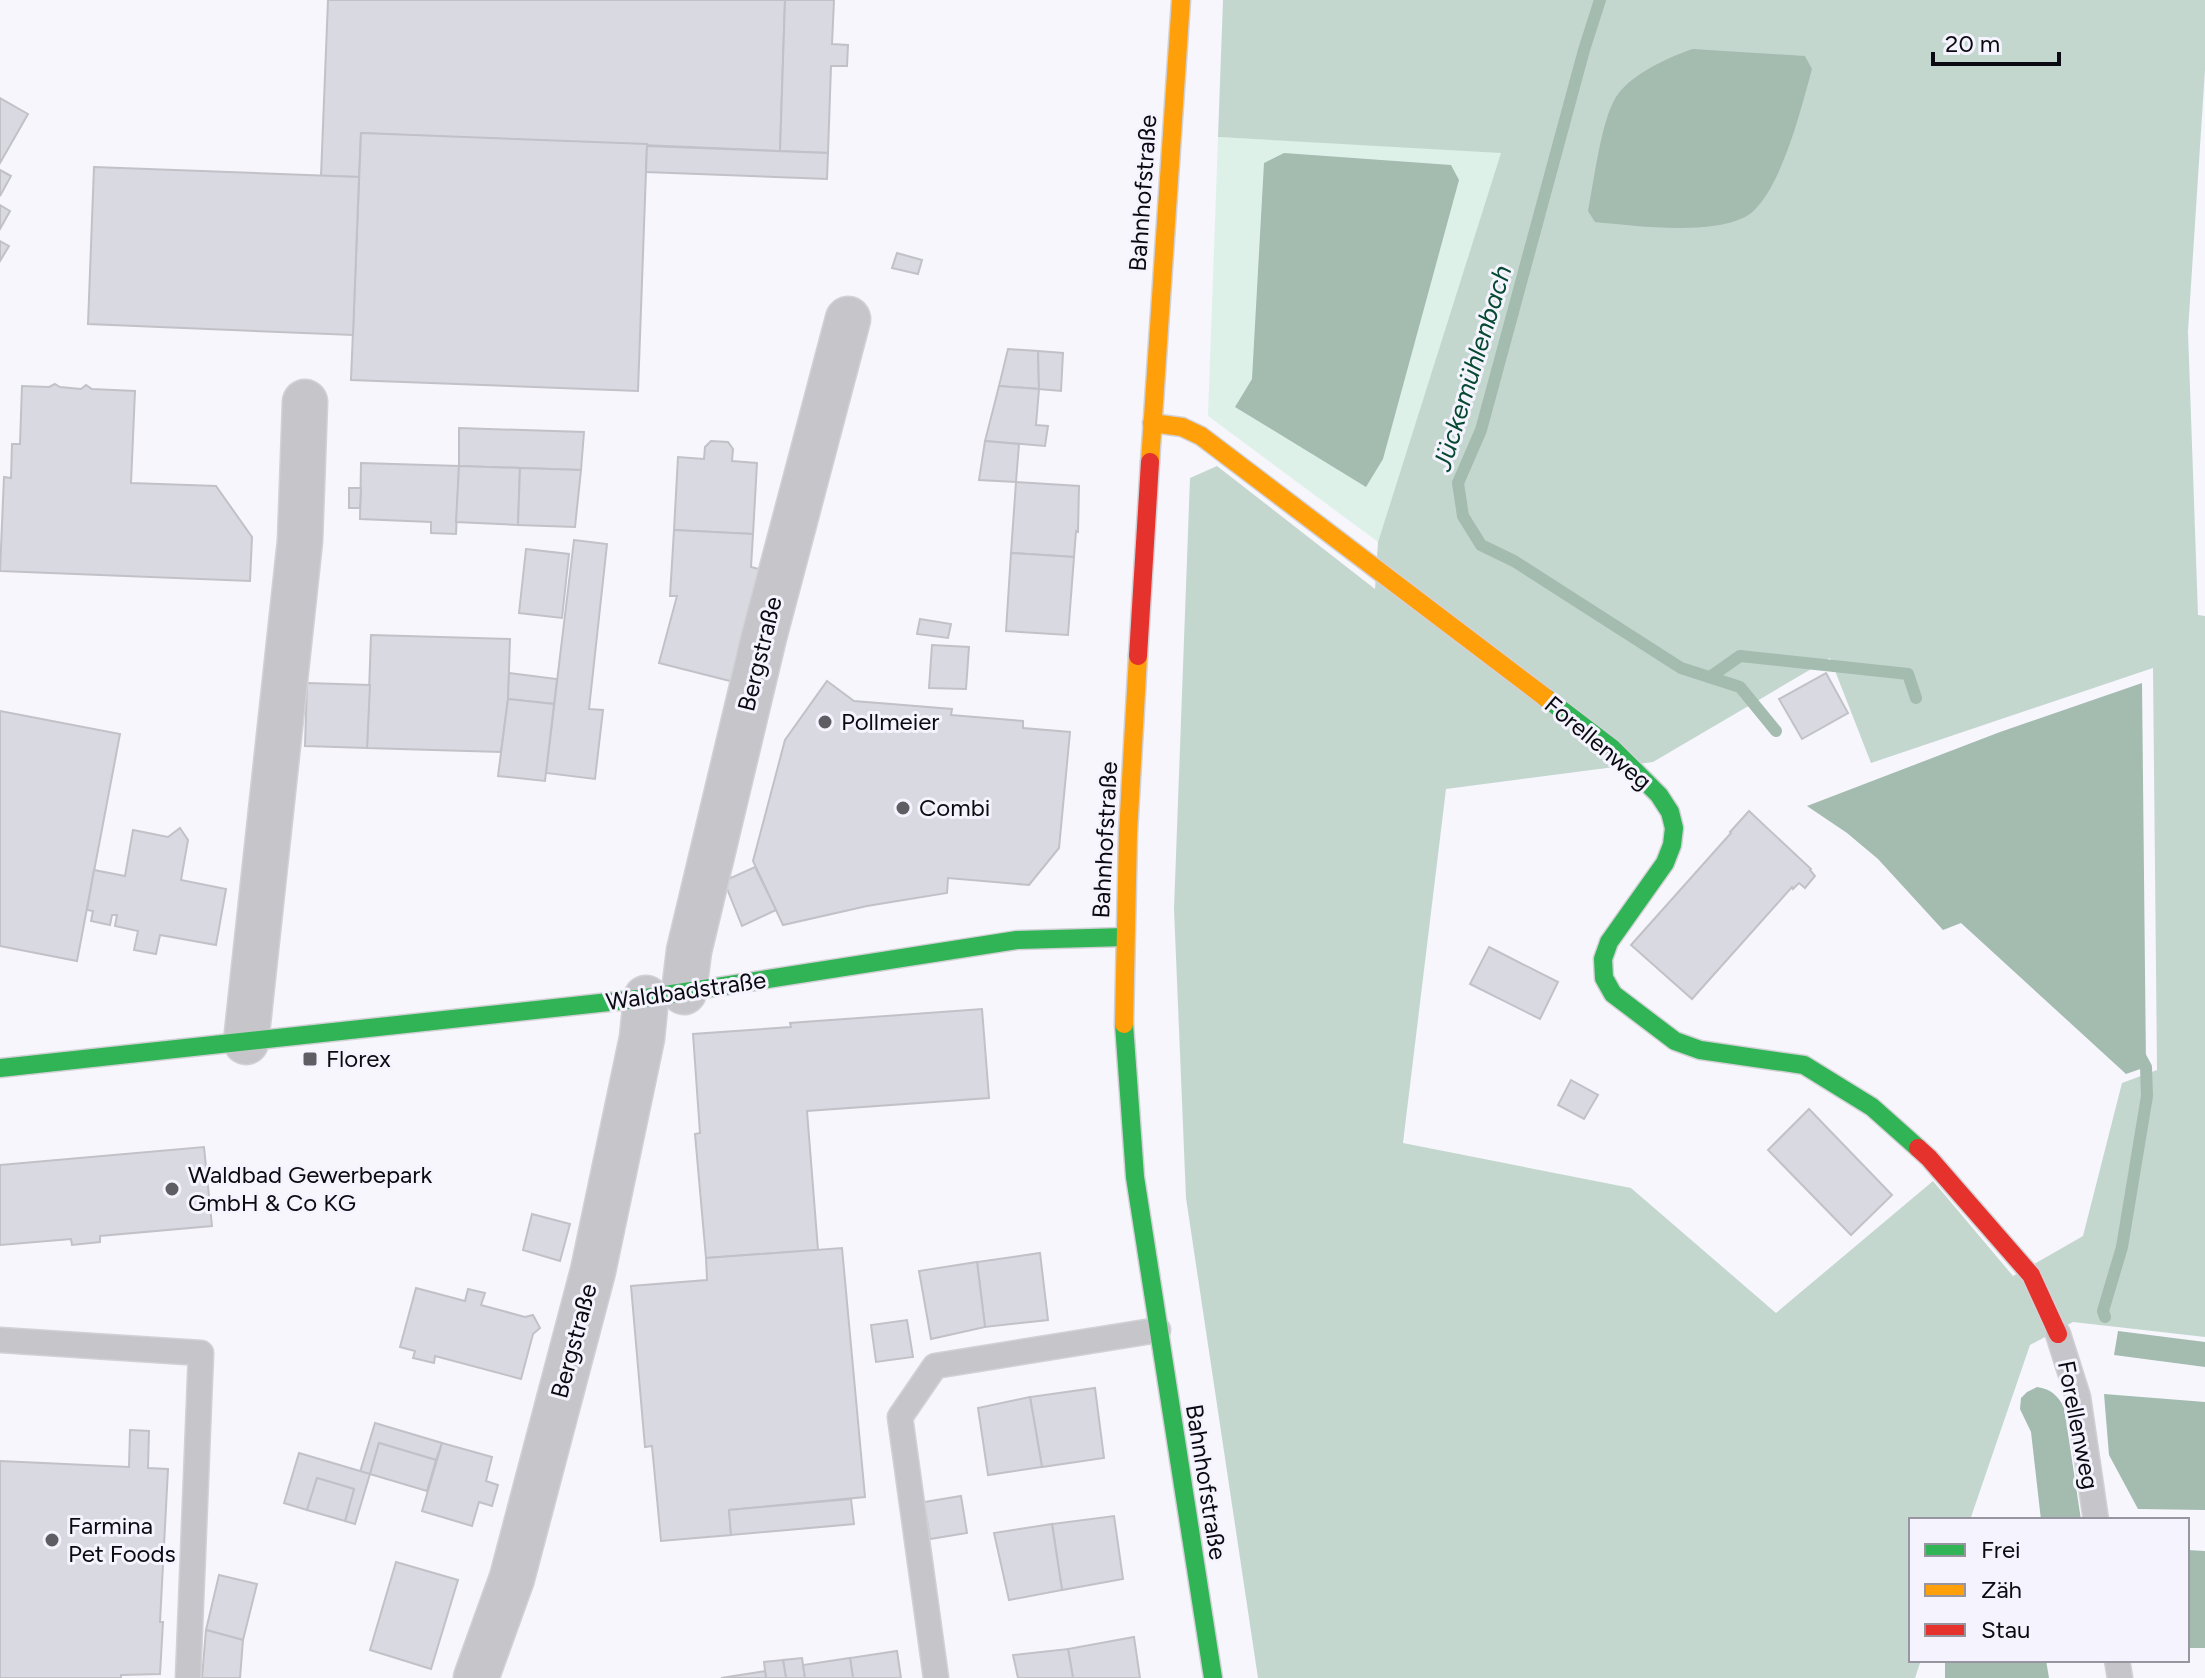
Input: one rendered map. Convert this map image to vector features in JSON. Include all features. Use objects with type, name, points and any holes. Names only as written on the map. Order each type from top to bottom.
[{"type":"street","name":"Bahnhofstraße","points":[[1181,0],[1128,833],[1124,1035],[1135,1177],[1213,1678]]},
{"type":"street","name":"Bergstraße","points":[[476,1678],[512,1578],[593,1271],[642,1038],[689,951],[764,637],[848,319]]},
{"type":"street","points":[[246,1042],[300,541],[305,402]]},
{"type":"street","name":"Forellenweg","points":[[1152,423],[1182,427],[1201,436],[1613,749],[1659,795],[1670,812],[1674,828],[1672,845],[1665,863],[1609,942],[1603,959],[1604,978],[1613,994],[1675,1041],[1700,1050],[1804,1065],[1872,1107],[1929,1158],[2031,1275],[2058,1334]]},
{"type":"street","name":"Waldbadstraße","points":[[0,1068],[665,995],[1017,940],[1125,937]]},
{"type":"lane","points":[[936,1678],[900,1417],[935,1366],[1158,1330]]},
{"type":"lane","name":"Forellenweg","points":[[2058,1334],[2078,1397],[2096,1518]]},
{"type":"lane","points":[[0,1340],[201,1353],[188,1678]]},
{"type":"shaded area","points":[[1223,0],[2205,0],[2205,70],[2188,331],[2198,615],[2205,616],[2205,1337],[2073,1322],[2030,1345],[1971,1518],[1909,1518],[1909,1662],[1920,1662],[1915,1678],[1258,1678],[1186,1198],[1174,909],[1190,478],[1217,466],[1375,589],[1378,542],[1501,153],[1218,137]],"holes":[[[1830,658],[1871,763],[2153,668],[2157,1070],[2122,1083],[2083,1236],[2013,1276],[1933,1181],[1776,1313],[1631,1188],[1403,1143],[1446,789],[1653,762]]]},
{"type":"shaded area","points":[[1693,49],[1805,56],[1812,69],[1787,151],[1768,193],[1743,218],[1728,223],[1670,228],[1595,222],[1588,211],[1602,136],[1616,97],[1640,74]]},
{"type":"shaded area","points":[[1218,137],[1502,152],[1378,542],[1208,416]]},
{"type":"shaded area","points":[[1284,153],[1451,165],[1459,180],[1383,459],[1366,487],[1235,407],[1252,379],[1264,163]]},
{"type":"shaded area","points":[[2142,683],[2146,1067],[2126,1074],[1961,923],[1943,930],[1878,859],[1807,806],[2000,732]]},
{"type":"shaded area","points":[[2118,1331],[2205,1342],[2205,1367],[2114,1355]]},
{"type":"shaded area","points":[[2037,1387],[2046,1389],[2064,1407],[2081,1518],[2041,1518],[2031,1432],[2020,1409],[2021,1398]]},
{"type":"shaded area","points":[[2104,1394],[2205,1402],[2205,1510],[2138,1509],[2109,1455]]},
{"type":"shaded area","points":[[2189,1550],[2205,1551],[2205,1648],[2189,1648]]},
{"type":"shaded area","points":[[1945,1662],[2046,1662],[2049,1678],[1945,1678]]},
{"type":"building","points":[[328,0],[785,0],[780,151],[361,133],[359,177],[321,176]]},
{"type":"building","points":[[785,0],[834,0],[832,44],[848,45],[847,66],[831,66],[828,153],[780,151]]},
{"type":"building","points":[[0,98],[28,114],[0,163]]},
{"type":"building","points":[[361,133],[647,144],[638,391],[351,380]]},
{"type":"building","points":[[647,146],[828,153],[827,179],[646,172]]},
{"type":"building","points":[[94,167],[359,177],[353,335],[88,324]]},
{"type":"building","points":[[0,170],[11,176],[0,196]]},
{"type":"building","points":[[0,205],[10,211],[0,229]]},
{"type":"building","points":[[0,241],[9,246],[0,261]]},
{"type":"building","points":[[897,253],[922,260],[918,274],[892,268]]},
{"type":"building","points":[[1008,349],[1038,351],[1039,389],[999,386]]},
{"type":"building","points":[[1038,351],[1063,353],[1061,391],[1039,389]]},
{"type":"building","points":[[55,384],[81,389],[86,385],[92,389],[135,391],[131,483],[216,486],[252,537],[250,581],[0,571],[4,477],[11,478],[12,444],[20,444],[22,386],[49,387]]},
{"type":"building","points":[[999,386],[1039,389],[1036,425],[1048,426],[1045,446],[985,441]]},
{"type":"building","points":[[459,428],[584,432],[581,470],[459,466]]},
{"type":"building","points":[[711,441],[728,442],[733,449],[732,461],[757,463],[753,534],[674,530],[678,457],[704,459],[705,447]]},
{"type":"building","points":[[985,441],[1019,444],[1016,482],[979,480]]},
{"type":"building","points":[[361,463],[459,466],[456,534],[431,533],[431,522],[360,519]]},
{"type":"building","points":[[459,466],[520,468],[518,525],[456,522]]},
{"type":"building","points":[[520,468],[581,470],[575,527],[518,525]]},
{"type":"building","points":[[1016,482],[1079,486],[1074,557],[1011,553]]},
{"type":"building","points":[[349,488],[361,488],[360,508],[349,508]]},
{"type":"building","points":[[674,530],[753,534],[751,567],[763,570],[734,682],[659,663],[677,596],[670,596]]},
{"type":"building","points":[[574,540],[607,544],[589,709],[603,710],[595,779],[546,773]]},
{"type":"building","points":[[526,549],[569,554],[562,618],[519,613]]},
{"type":"building","points":[[1011,553],[1074,557],[1068,635],[1006,631]]},
{"type":"building","points":[[920,619],[951,624],[948,638],[917,634]]},
{"type":"building","points":[[371,635],[510,639],[508,699],[501,752],[367,748]]},
{"type":"building","points":[[932,645],[969,647],[966,689],[929,688]]},
{"type":"building","points":[[509,673],[557,679],[554,704],[508,699]]},
{"type":"building","points":[[1826,673],[1848,713],[1802,739],[1779,699]]},
{"type":"building","points":[[827,681],[854,701],[952,709],[951,715],[1023,721],[1023,728],[1070,732],[1059,848],[1029,885],[948,878],[947,893],[867,906],[783,925],[753,861],[785,740]]},
{"type":"building","points":[[307,683],[370,685],[367,748],[305,746]]},
{"type":"building","points":[[508,699],[554,704],[545,781],[498,776]]},
{"type":"building","points":[[0,711],[120,734],[77,961],[0,946]]},
{"type":"building","points":[[1749,811],[1815,876],[1805,888],[1799,883],[1792,887],[1692,999],[1631,945]]},
{"type":"building","points":[[180,828],[188,840],[181,880],[226,889],[216,945],[160,935],[156,954],[134,950],[138,931],[115,926],[117,915],[112,915],[110,925],[91,921],[93,911],[87,910],[94,870],[125,876],[133,830],[168,837]]},
{"type":"building","points":[[755,867],[776,910],[742,926],[724,881]]},
{"type":"building","points":[[1489,947],[1558,982],[1540,1019],[1470,984]]},
{"type":"building","points":[[982,1009],[989,1098],[807,1111],[818,1250],[706,1258],[695,1134],[700,1133],[693,1034],[791,1027],[790,1023]]},
{"type":"building","points":[[1571,1080],[1598,1095],[1584,1119],[1558,1105]]},
{"type":"building","points":[[1809,1109],[1892,1195],[1851,1235],[1768,1150]]},
{"type":"building","points":[[204,1147],[212,1226],[100,1236],[100,1242],[72,1245],[71,1239],[0,1245],[0,1165]]},
{"type":"building","points":[[532,1214],[570,1224],[560,1261],[523,1250]]},
{"type":"building","points":[[842,1248],[865,1497],[729,1510],[731,1535],[661,1541],[652,1446],[645,1447],[631,1286],[707,1280],[706,1258]]},
{"type":"building","points":[[1040,1253],[1048,1320],[985,1327],[977,1262]]},
{"type":"building","points":[[977,1262],[985,1327],[931,1339],[919,1271]]},
{"type":"building","points":[[416,1288],[465,1301],[468,1289],[485,1293],[481,1305],[525,1317],[533,1315],[540,1328],[533,1334],[521,1379],[435,1356],[434,1363],[413,1358],[415,1351],[400,1347]]},
{"type":"building","points":[[907,1320],[913,1357],[876,1362],[871,1325]]},
{"type":"building","points":[[1095,1388],[1104,1458],[1042,1467],[1030,1397]]},
{"type":"building","points":[[1030,1397],[1042,1467],[988,1475],[978,1408]]},
{"type":"building","points":[[375,1423],[442,1443],[436,1460],[379,1443],[370,1474],[360,1472]]},
{"type":"building","points":[[130,1430],[149,1431],[148,1468],[168,1469],[160,1674],[121,1675],[121,1678],[0,1678],[0,1461],[129,1467]]},
{"type":"building","points":[[379,1443],[436,1460],[427,1491],[370,1474]]},
{"type":"building","points":[[442,1443],[492,1457],[486,1481],[498,1485],[492,1506],[479,1502],[472,1526],[422,1511]]},
{"type":"building","points":[[299,1453],[370,1474],[355,1524],[345,1521],[354,1489],[317,1478],[307,1510],[284,1503]]},
{"type":"building","points":[[317,1478],[354,1489],[345,1521],[307,1510]]},
{"type":"building","points":[[961,1496],[967,1533],[930,1539],[924,1502]]},
{"type":"building","points":[[851,1499],[854,1524],[731,1535],[729,1510]]},
{"type":"building","points":[[1114,1516],[1123,1579],[1062,1590],[1052,1524]]},
{"type":"building","points":[[1052,1524],[1062,1590],[1009,1600],[994,1533]]},
{"type":"building","points":[[396,1562],[458,1580],[431,1669],[370,1650]]},
{"type":"building","points":[[219,1575],[257,1584],[243,1640],[206,1630]]},
{"type":"building","points":[[206,1630],[243,1640],[240,1678],[202,1678]]},
{"type":"building","points":[[1134,1637],[1140,1678],[1073,1678],[1068,1649]]},
{"type":"building","points":[[1068,1649],[1073,1678],[1018,1678],[1013,1655]]},
{"type":"building","points":[[897,1651],[901,1678],[853,1678],[850,1658]]},
{"type":"building","points":[[802,1658],[805,1678],[786,1678],[783,1660]]},
{"type":"building","points":[[850,1658],[853,1678],[805,1678],[803,1665]]},
{"type":"building","points":[[783,1660],[786,1678],[766,1678],[764,1662]]},
{"type":"building","points":[[765,1671],[766,1678],[721,1678]]},
{"type":"waterway","name":"Jückemühlenbach","points":[[1600,0],[1481,430],[1458,483],[1463,516],[1481,545],[1514,561],[1681,668],[1740,687],[1776,731]]},
{"type":"waterway","points":[[1710,677],[1740,656],[1908,674],[1916,698]]},
{"type":"waterway","name":"Jückemühlenbach","points":[[2105,1317],[2103,1311],[2122,1247],[2147,1096],[2146,1067],[2140,1056]]},
{"type":"traffic: fast","points":[[1546,698],[1613,749],[1659,795],[1670,812],[1674,828],[1665,863],[1609,942],[1603,959],[1604,978],[1613,994],[1675,1041],[1700,1050],[1804,1065],[1872,1107],[1918,1148]]},
{"type":"traffic: fast","points":[[0,1068],[646,998],[1017,940],[1125,937]]},
{"type":"traffic: fast","points":[[1124,1024],[1135,1177],[1213,1678]]},
{"type":"traffic: slow","points":[[1150,462],[1181,0]]},
{"type":"traffic: slow","points":[[1152,423],[1182,427],[1201,436],[1546,698]]},
{"type":"traffic: slow","points":[[1124,1024],[1128,833],[1138,656]]},
{"type":"traffic: jam","points":[[1138,656],[1150,462]]},
{"type":"traffic: jam","points":[[1918,1148],[2031,1275],[2058,1334]]},
{"type":"place","name":"Pollmeier","points":[[825,722]]},
{"type":"place","name":"Combi","points":[[903,808]]},
{"type":"place","name":"Florex","points":[[310,1059]]},
{"type":"place","name":"Waldbad Gewerbepark GmbH & Co KG","points":[[172,1189]]},
{"type":"place","name":"Farmina Pet Foods","points":[[52,1540]]}]
